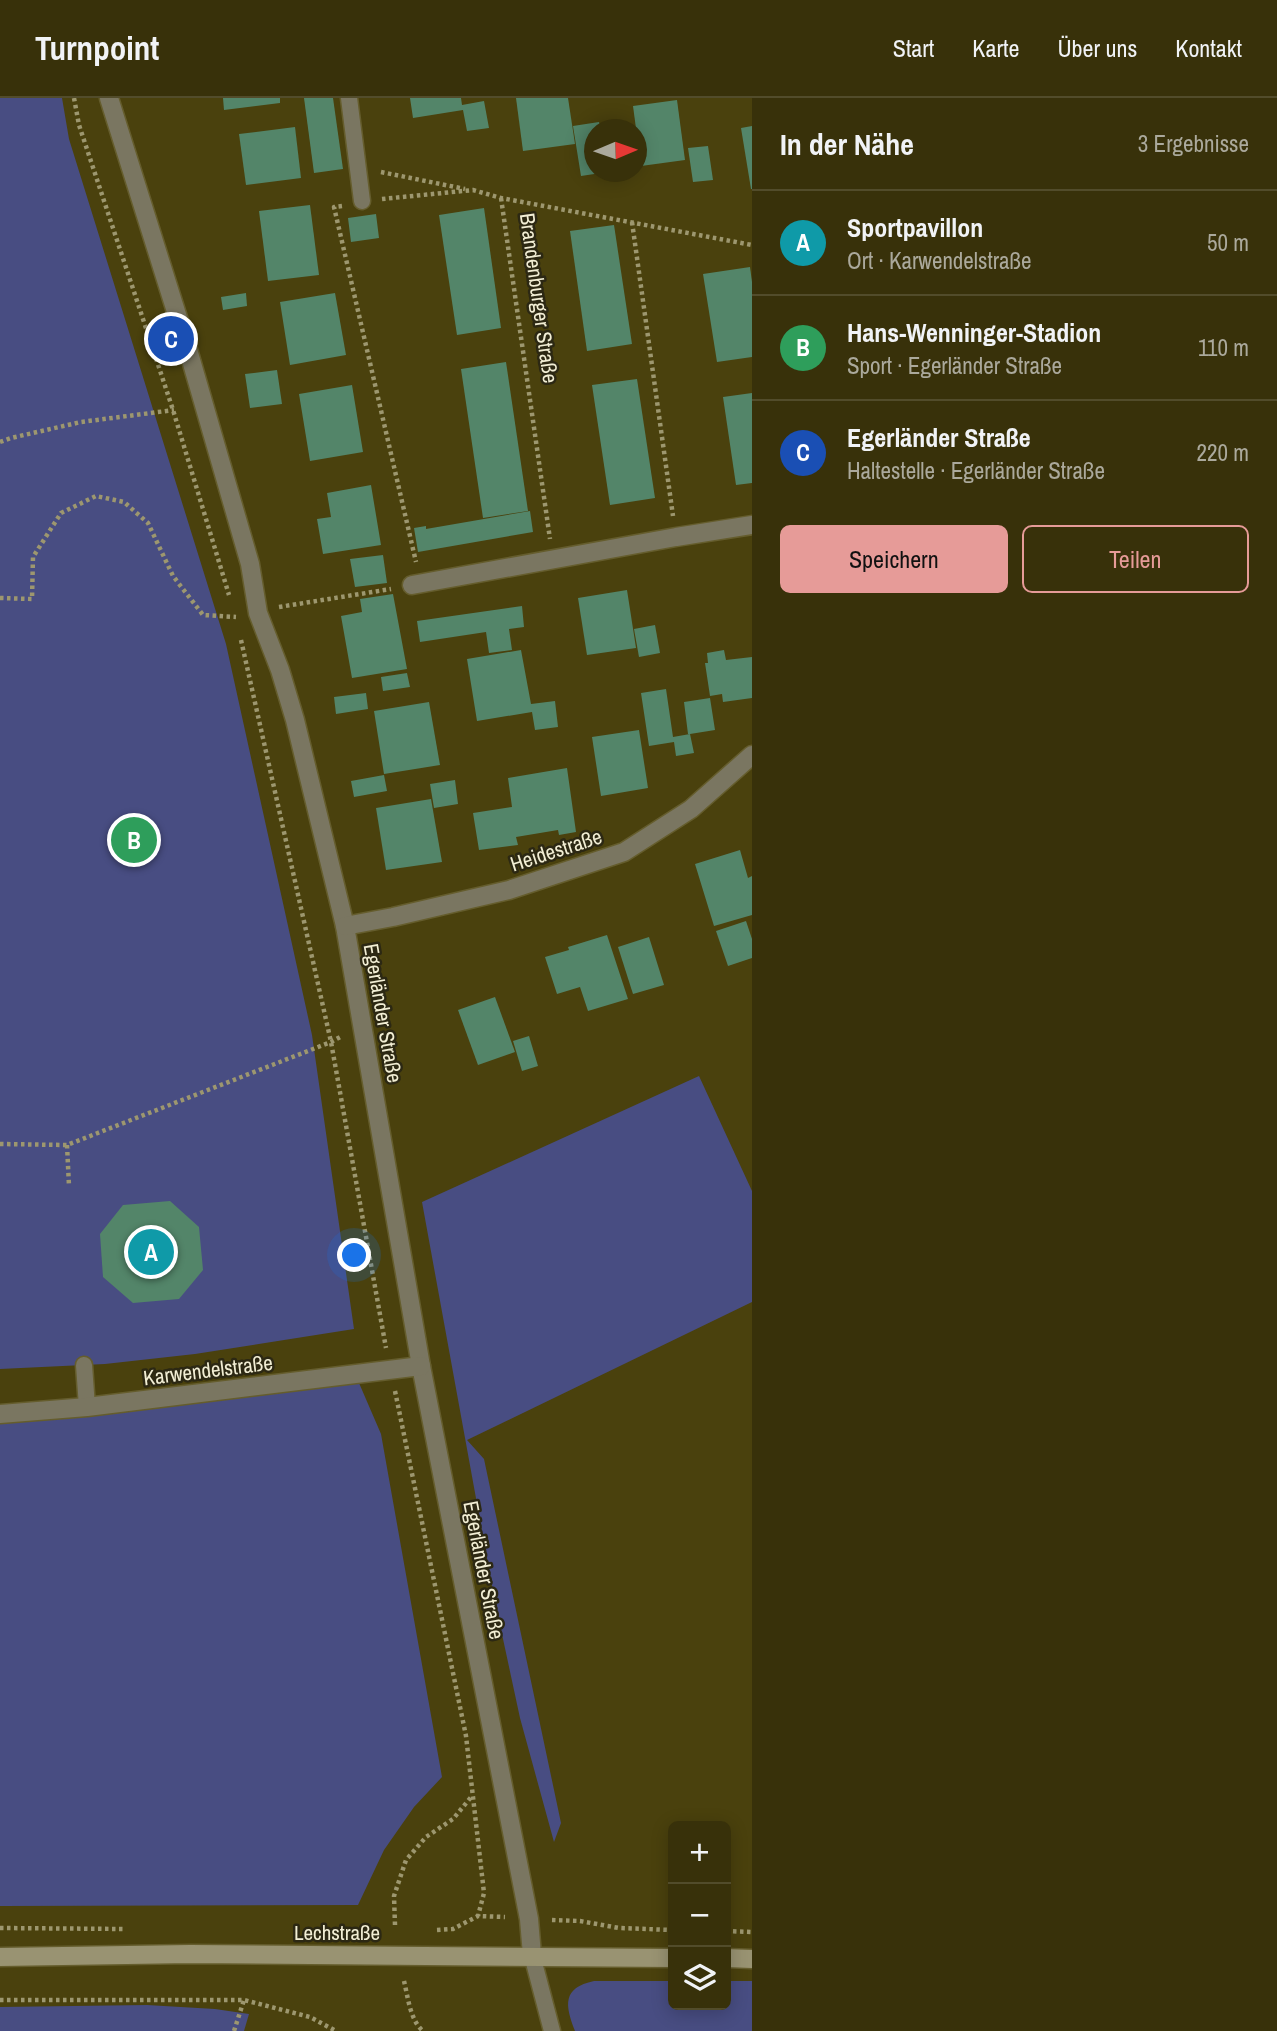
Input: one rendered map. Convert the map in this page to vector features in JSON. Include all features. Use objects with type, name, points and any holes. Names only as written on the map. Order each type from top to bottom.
[{"type":"main road","name":"Lechstraße","points":[[0,1957],[533,1955],[668,1958]]},
{"type":"main road","points":[[731,1958],[752,1959]]},
{"type":"street","name":"Egerländer Straße","points":[[109,98],[189,354],[250,564],[258,613],[280,670],[295,720],[345,926],[421,1366],[529,1919],[533,1955]]},
{"type":"street","points":[[416,584],[752,525]]},
{"type":"street","name":"Heidestraße","points":[[345,926],[393,918],[509,890],[624,852],[691,809],[752,755]]},
{"type":"street","name":"Karwendelstraße","points":[[0,1414],[86,1407],[421,1366]]},
{"type":"lane","points":[[349,98],[362,201]]},
{"type":"lane","points":[[84,1365],[86,1407]]},
{"type":"lane","points":[[533,1955],[552,2031]]},
{"type":"path","points":[[0,598],[32,599],[33,557],[61,513],[96,495],[124,502],[148,523],[173,576],[203,615],[236,617],[173,410],[79,125],[74,98]]},
{"type":"path","points":[[357,168],[473,190],[501,198]]},
{"type":"path","points":[[258,613],[282,606],[416,584],[334,207],[362,201],[473,190]]},
{"type":"path","name":"Brandenburger Straße","points":[[554,560],[501,198],[752,245]]},
{"type":"path","points":[[632,222],[677,537]]},
{"type":"path","points":[[0,442],[81,422],[173,410]]},
{"type":"path","points":[[239,631],[331,1042],[391,1371],[466,1736],[484,1893],[478,1916]]},
{"type":"path","points":[[0,1144],[67,1144],[331,1042],[362,1025]]},
{"type":"path","points":[[67,1144],[69,1186]]},
{"type":"path","points":[[395,1925],[394,1896],[406,1860],[426,1838],[453,1819],[472,1795]]},
{"type":"path","points":[[434,1931],[453,1929],[478,1916],[580,1921],[620,1928],[668,1930]]},
{"type":"path","points":[[0,1928],[124,1929]]},
{"type":"path","points":[[731,1931],[752,1932]]},
{"type":"path","points":[[404,1981],[412,2012],[423,2031]]},
{"type":"path","points":[[0,2000],[244,2000],[310,2017],[336,2031]]},
{"type":"path","points":[[234,2031],[244,2000]]},
{"type":"shaded area","points":[[0,98],[62,98],[69,139],[226,644],[312,1035],[354,1329],[195,1354],[105,1364],[0,1369]]},
{"type":"shaded area","points":[[699,1076],[752,1191],[752,1302],[467,1440],[484,1459],[561,1823],[554,1842],[520,1718],[494,1597],[422,1202]]},
{"type":"shaded area","points":[[356,1376],[381,1434],[442,1777],[414,1807],[384,1850],[358,1905],[0,1906],[0,1414]]},
{"type":"shaded area","points":[[594,1981],[668,1981],[668,2010],[731,2010],[731,1981],[752,1981],[752,2031],[575,2031],[569,2013],[569,1999],[576,1988]]},
{"type":"shaded area","points":[[147,2005],[249,2014],[244,2031],[0,2031],[0,2007]]},
{"type":"building","points":[[223,98],[280,98],[280,103],[224,110]]},
{"type":"building","points":[[304,98],[333,98],[343,169],[314,173]]},
{"type":"building","points":[[410,98],[461,98],[462,105],[484,101],[489,128],[467,131],[463,110],[413,118]]},
{"type":"building","points":[[516,98],[568,98],[575,144],[523,151]]},
{"type":"building","points":[[677,100],[685,160],[647,165],[647,119],[635,119],[633,106]]},
{"type":"building","points":[[584,124],[584,176],[581,176],[573,126]]},
{"type":"building","points":[[752,126],[752,189],[751,189],[741,128]]},
{"type":"building","points":[[295,127],[301,178],[246,185],[239,134]]},
{"type":"building","points":[[708,146],[713,180],[693,182],[688,148]]},
{"type":"building","points":[[310,205],[319,275],[268,281],[259,211]]},
{"type":"building","points":[[484,208],[501,328],[457,335],[439,215]]},
{"type":"building","points":[[376,214],[379,238],[351,242],[348,218]]},
{"type":"building","points":[[614,225],[632,344],[587,351],[570,231]]},
{"type":"building","points":[[750,267],[752,357],[717,362],[703,274]]},
{"type":"building","points":[[246,293],[247,306],[223,310],[221,297]]},
{"type":"building","points":[[335,293],[346,355],[290,365],[280,302]]},
{"type":"building","points":[[506,362],[528,511],[483,518],[461,369]]},
{"type":"building","points":[[277,370],[282,404],[250,408],[245,374]]},
{"type":"building","points":[[637,379],[655,498],[610,505],[592,385]]},
{"type":"building","points":[[352,385],[363,452],[310,461],[299,394]]},
{"type":"building","points":[[752,393],[752,483],[736,485],[723,397]]},
{"type":"building","points":[[371,485],[381,545],[323,554],[317,519],[331,517],[327,493]]},
{"type":"building","points":[[530,511],[533,532],[418,552],[414,528],[426,526],[426,529]]},
{"type":"building","points":[[383,555],[387,583],[355,587],[350,559]]},
{"type":"building","points":[[627,590],[636,648],[587,655],[578,598]]},
{"type":"building","points":[[393,594],[407,669],[352,678],[341,616],[362,612],[360,599]]},
{"type":"building","points":[[522,606],[524,627],[509,629],[512,650],[489,653],[486,632],[420,642],[417,621]]},
{"type":"building","points":[[655,625],[660,653],[639,657],[634,629]]},
{"type":"building","points":[[521,650],[531,704],[555,701],[558,727],[535,730],[532,712],[477,721],[467,659]]},
{"type":"building","points":[[724,650],[726,660],[752,657],[752,698],[723,702],[722,694],[710,696],[705,663],[708,663],[707,653]]},
{"type":"building","points":[[407,673],[410,687],[383,691],[381,677]]},
{"type":"building","points":[[666,689],[673,737],[690,734],[694,753],[676,756],[674,742],[649,746],[641,693]]},
{"type":"building","points":[[366,693],[368,709],[336,714],[334,697]]},
{"type":"building","points":[[710,698],[715,730],[688,734],[684,702]]},
{"type":"building","points":[[429,702],[440,765],[384,774],[374,711]]},
{"type":"building","points":[[639,730],[648,788],[601,796],[592,737]]},
{"type":"building","points":[[567,768],[576,832],[559,835],[558,830],[516,837],[518,845],[479,850],[473,813],[512,807],[508,778]]},
{"type":"building","points":[[384,775],[387,791],[354,797],[351,781]]},
{"type":"building","points":[[455,780],[458,804],[434,808],[430,784]]},
{"type":"building","points":[[431,799],[442,862],[386,870],[376,808]]},
{"type":"building","points":[[740,850],[748,878],[752,876],[752,915],[714,926],[695,864]]},
{"type":"building","points":[[746,921],[752,939],[752,958],[728,966],[716,931]]},
{"type":"building","points":[[607,935],[628,999],[588,1011],[580,987],[557,994],[545,957]]},
{"type":"building","points":[[649,937],[664,985],[633,994],[618,947]]},
{"type":"building","points":[[495,997],[515,1052],[478,1065],[458,1010]]},
{"type":"building","points":[[529,1036],[538,1066],[522,1071],[513,1041]]},
{"type":"building","points":[[170,1201],[199,1227],[203,1270],[179,1299],[133,1303],[103,1277],[100,1234],[123,1205]]},
{"type":"place","name":"Egerländer Straße","points":[[171,339]]},
{"type":"place","name":"Hans-Wenninger-Stadion","points":[[134,840]]},
{"type":"place","name":"Sportpavillon","points":[[151,1252]]}]
